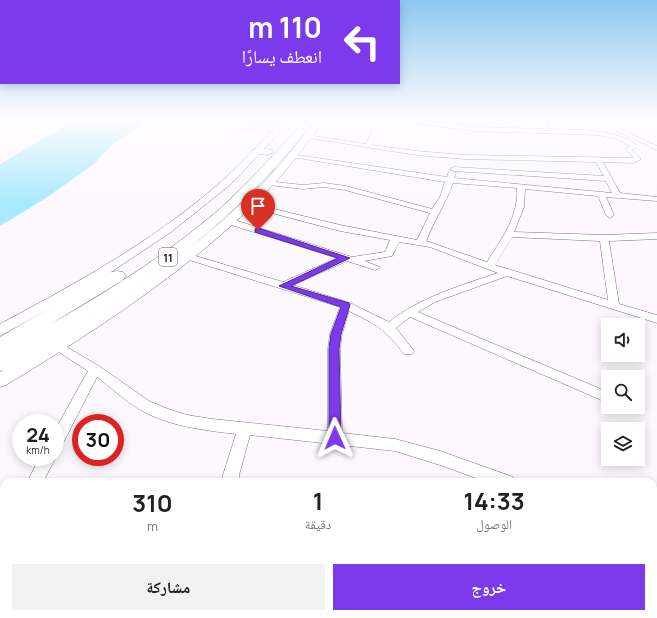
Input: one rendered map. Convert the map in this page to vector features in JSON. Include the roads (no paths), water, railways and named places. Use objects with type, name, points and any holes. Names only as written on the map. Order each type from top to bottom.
[{"type":"highway","name":"11","points":[[0,346],[109,282],[180,234],[226,196],[266,148]]},
{"type":"highway","name":"11","points":[[0,363],[81,323],[129,284],[194,238],[240,198],[292,148]]},
{"type":"main road","points":[[0,380],[58,346],[81,323],[148,286],[186,256],[248,204],[269,183],[294,148]]},
{"type":"main road","points":[[0,332],[101,273],[159,235],[218,190],[263,151]]},
{"type":"street","points":[[317,148],[450,180],[657,199]]},
{"type":"street","points":[[383,148],[459,157],[636,160],[638,158],[628,149],[631,148]]},
{"type":"street","points":[[421,242],[434,212],[444,197],[459,157]]},
{"type":"street","points":[[598,160],[618,196]]},
{"type":"street","points":[[523,162],[529,175]]},
{"type":"street","points":[[454,169],[609,179]]},
{"type":"street","points":[[269,183],[303,187],[324,185],[346,188],[434,212]]},
{"type":"street","points":[[490,266],[510,234],[521,205],[521,187]]},
{"type":"street","points":[[601,194],[610,215]]},
{"type":"street","points":[[248,204],[340,228],[421,242],[507,273],[657,319]]},
{"type":"street","points":[[228,221],[375,267]]},
{"type":"street","points":[[510,234],[604,238],[657,236]]},
{"type":"street","points":[[283,286],[349,259],[389,254],[396,237]]},
{"type":"street","points":[[604,238],[614,306]]},
{"type":"street","points":[[186,256],[346,305],[376,319],[389,328],[408,351]]},
{"type":"street","points":[[389,328],[409,312],[431,300],[507,273]]},
{"type":"street","points":[[335,438],[334,349],[336,334],[346,305]]},
{"type":"street","points":[[409,312],[601,395]]},
{"type":"street","points":[[58,346],[95,369],[144,405],[164,414],[187,421],[373,442],[417,451],[495,478]]},
{"type":"street","points":[[64,427],[95,369]]},
{"type":"street","points":[[230,478],[245,428]]},
{"type":"street","points":[[37,478],[43,466]]},
{"type":"water","points":[[28,148],[109,148],[94,164],[46,198],[0,226],[0,164]]}]
